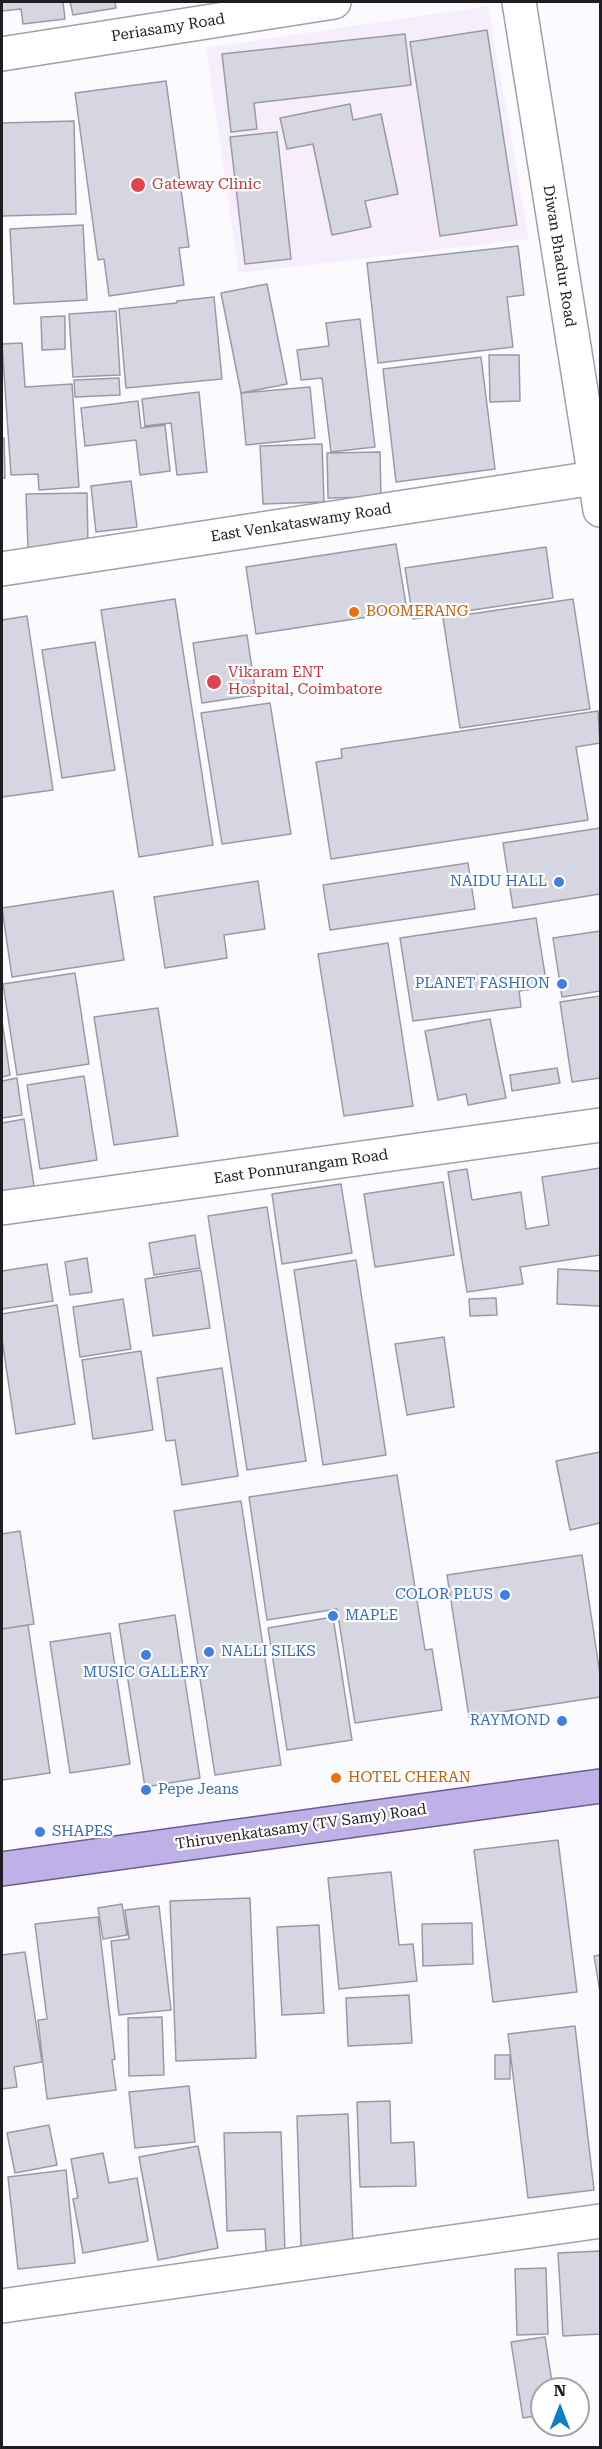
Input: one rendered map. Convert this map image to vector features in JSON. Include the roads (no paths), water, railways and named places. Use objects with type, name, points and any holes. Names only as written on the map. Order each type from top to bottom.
[{"type":"main road","name":"Thiruvenkatasamy (TV Samy) Road","points":[[2,1869],[600,1786]]},
{"type":"street","name":"Periasamy Road","points":[[2,54],[333,2]]},
{"type":"street","name":"Diwan Bhadur Road","points":[[519,2],[598,477],[600,510]]},
{"type":"street","name":"East Venkataswamy Road","points":[[2,569],[598,477]]},
{"type":"street","name":"East Ponnurangam Road","points":[[2,1208],[600,1125]]},
{"type":"street","points":[[2,2306],[600,2221]]},
{"type":"place","name":"Gateway Clinic","points":[[138,185]]},
{"type":"place","name":"BOOMERANG","points":[[354,612]]},
{"type":"place","name":"Vikaram ENT Hospital, Coimbatore","points":[[214,682]]},
{"type":"place","name":"NAIDU HALL","points":[[559,882]]},
{"type":"place","name":"PLANET FASHION","points":[[562,984]]},
{"type":"place","name":"COLOR PLUS","points":[[505,1595]]},
{"type":"place","name":"MAPLE","points":[[333,1616]]},
{"type":"place","name":"NALLI SILKS","points":[[209,1652]]},
{"type":"place","name":"MUSIC GALLERY","points":[[146,1655]]},
{"type":"place","name":"RAYMOND","points":[[562,1721]]},
{"type":"place","name":"HOTEL CHERAN","points":[[336,1778]]},
{"type":"place","name":"Pepe Jeans","points":[[146,1790]]},
{"type":"place","name":"SHAPES","points":[[40,1832]]}]
